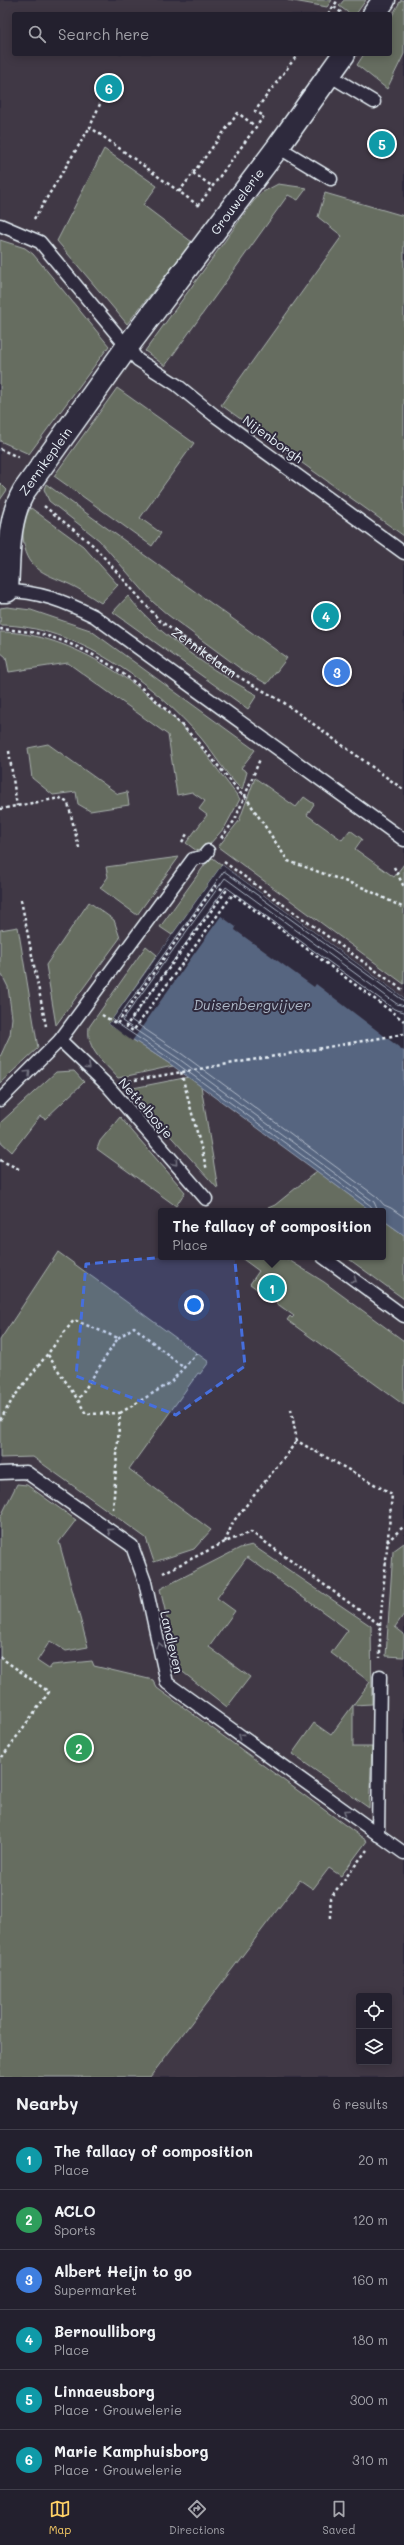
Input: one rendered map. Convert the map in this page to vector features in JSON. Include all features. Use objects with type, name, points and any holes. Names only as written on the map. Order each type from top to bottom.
[{"type":"street","points":[[375,12],[384,0]]},
{"type":"street","name":"Grouwelerie","points":[[126,347],[278,146],[343,56]]},
{"type":"street","name":"Zernikeplein","points":[[3,591],[12,523],[17,503],[126,347]]},
{"type":"lane","points":[[329,75],[374,102]]},
{"type":"lane","points":[[278,146],[331,179]]},
{"type":"lane","name":"Nijenborgh","points":[[0,225],[40,242],[138,360],[177,385],[214,415],[404,553]]},
{"type":"lane","points":[[3,591],[44,595],[70,604],[94,616],[404,840]]},
{"type":"lane","points":[[0,1100],[60,1040],[193,859],[202,857],[208,851]]},
{"type":"lane","name":"Nettelbosje","points":[[60,1040],[107,1085],[206,1199]]},
{"type":"lane","points":[[327,1260],[404,1316]]},
{"type":"lane","name":"Landleven","points":[[0,1474],[26,1472],[132,1546],[145,1582],[167,1683],[401,1851]]},
{"type":"lane","points":[[378,1835],[380,1676]]},
{"type":"path","points":[[330,12],[338,0]]},
{"type":"path","points":[[334,7],[340,12]]},
{"type":"path","points":[[198,206],[255,126],[264,116],[255,111],[296,56]]},
{"type":"path","points":[[26,236],[90,127],[100,104]]},
{"type":"path","points":[[179,192],[238,113],[255,126]]},
{"type":"path","points":[[90,127],[220,222]]},
{"type":"path","points":[[193,172],[212,186]]},
{"type":"path","name":"Zernikeplein","points":[[0,449],[21,458]]},
{"type":"path","name":"Zernikelaan","points":[[24,491],[94,546],[160,621],[239,677],[283,702],[404,790]]},
{"type":"path","points":[[0,629],[42,635],[77,648],[106,664],[149,694],[179,720],[240,793],[245,796],[288,861],[364,888],[404,908]]},
{"type":"path","points":[[9,751],[17,806]]},
{"type":"path","points":[[262,755],[245,796],[227,832],[208,851],[404,991]]},
{"type":"path","points":[[0,809],[60,798],[68,803],[79,848]]},
{"type":"path","points":[[394,867],[404,887]]},
{"type":"path","points":[[117,1024],[216,886],[226,891],[126,1026],[133,1031],[233,894],[404,1021]]},
{"type":"path","points":[[21,900],[51,1050]]},
{"type":"path","points":[[107,1085],[404,1034]]},
{"type":"path","points":[[181,1072],[208,1169],[206,1199]]},
{"type":"path","points":[[0,1160],[21,1170]]},
{"type":"path","points":[[0,1420],[14,1397],[74,1320],[118,1338]]},
{"type":"path","points":[[78,1400],[118,1338],[134,1327],[184,1368]]},
{"type":"path","points":[[48,1355],[86,1414],[120,1413],[170,1383],[198,1353]]},
{"type":"path","points":[[224,1542],[233,1522],[297,1441],[291,1409]]},
{"type":"path","points":[[111,1532],[120,1413]]},
{"type":"path","points":[[297,1441],[392,1494],[386,1542],[380,1625],[380,1676]]},
{"type":"path","points":[[386,1542],[404,1526]]},
{"type":"path","points":[[145,1582],[224,1542],[252,1532],[380,1625]]},
{"type":"path","points":[[0,1657],[49,1692],[0,1760]]},
{"type":"path","points":[[331,1918],[330,1898],[378,1835]]},
{"type":"highlighted area","points":[[234,1251],[245,1366],[176,1415],[76,1376],[86,1264]]},
{"type":"shaded area","points":[[0,0],[404,0],[404,2077],[0,2077]]},
{"type":"green space","points":[[288,0],[332,0],[327,7]]},
{"type":"green space","points":[[344,0],[366,0],[357,12],[347,12],[339,6]]},
{"type":"green space","points":[[401,0],[404,0],[404,54],[387,89],[357,65],[363,56],[392,56],[392,16]]},
{"type":"green space","points":[[104,149],[157,186],[143,205],[192,242],[127,324],[57,241]]},
{"type":"green space","points":[[278,184],[307,188],[298,200],[288,195],[165,366],[145,351],[253,202],[261,193]]},
{"type":"green space","points":[[325,193],[404,216],[404,536],[221,405],[342,236],[318,217]]},
{"type":"green space","points":[[0,240],[25,248],[33,254],[109,346],[29,454],[0,441]]},
{"type":"green space","points":[[117,388],[194,443],[140,518],[161,533],[152,546],[54,476]]},
{"type":"green space","points":[[0,483],[7,490],[0,500]]},
{"type":"green space","points":[[46,484],[287,658],[267,684],[241,669],[168,615],[153,602],[99,540],[49,501],[44,489]]},
{"type":"green space","points":[[31,508],[83,546],[118,585],[101,603],[73,586],[44,573],[32,563],[25,548],[23,537],[23,525]]},
{"type":"green space","points":[[128,596],[155,625],[171,639],[205,664],[257,695],[248,709],[113,612]]},
{"type":"green space","points":[[7,607],[31,610],[90,630],[255,750],[241,768],[247,772],[242,790],[201,738],[182,717],[137,678],[84,646],[56,635],[28,628],[0,625],[0,608]]},
{"type":"green space","points":[[0,632],[28,635],[55,642],[82,653],[109,667],[134,684],[157,703],[197,743],[240,799],[225,827],[201,854],[186,843],[207,815],[199,809],[205,801],[192,792],[177,795],[168,735],[68,663],[9,672],[6,657],[0,652]]},
{"type":"green space","points":[[48,744],[118,794],[127,792],[129,805],[90,811],[78,804],[76,792],[53,795],[32,778],[28,748]]},
{"type":"green space","points":[[255,778],[296,807],[304,797],[314,804],[307,815],[342,840],[350,830],[362,839],[355,849],[394,877],[404,864],[404,984],[218,847],[239,821]]},
{"type":"green space","points":[[179,857],[137,915],[100,888],[108,877],[106,867]]},
{"type":"green space","points":[[213,858],[222,865],[172,935],[160,927],[209,859]]},
{"type":"green space","points":[[89,902],[114,920],[120,938],[56,1025],[46,965]]},
{"type":"green space","points":[[18,927],[38,1048],[0,1083],[0,1057],[10,1035],[12,1018],[8,987],[0,971],[0,930]]},
{"type":"green space","points":[[146,946],[157,955],[109,1024],[173,1066],[118,1078],[93,1049],[90,1042],[89,1027]]},
{"type":"green space","points":[[74,1071],[84,1082],[45,1119],[40,1116],[12,1152],[0,1141],[0,1123],[56,1072]]},
{"type":"green space","points":[[189,1077],[201,1086],[218,1189],[128,1089]]},
{"type":"green space","points":[[120,1117],[185,1192],[176,1206],[97,1149],[100,1141]]},
{"type":"green space","points":[[317,1171],[367,1208],[268,1208],[275,1205]]},
{"type":"green space","points":[[386,1222],[404,1235],[404,1299],[350,1260],[386,1260]]},
{"type":"green space","points":[[58,1252],[209,1362],[200,1374],[198,1373],[129,1469],[211,1530],[194,1549],[154,1562],[146,1538],[33,1457],[0,1458],[0,1340]]},
{"type":"green space","points":[[244,1260],[289,1260],[324,1282],[404,1341],[404,1405],[287,1320],[290,1316],[292,1318],[294,1316],[250,1284],[259,1271]]},
{"type":"green space","points":[[17,1484],[27,1485],[76,1520],[59,1542],[88,1647],[66,1651],[50,1641],[37,1661],[49,1669],[52,1665],[92,1661],[94,1666],[153,1680],[157,1688],[367,1841],[341,1876],[329,1868],[313,1889],[300,1880],[150,2077],[0,2077],[0,1518]]},
{"type":"green space","points":[[404,1543],[404,1614],[395,1627],[404,1634],[404,1657],[386,1656],[393,1551]]},
{"type":"green space","points":[[252,1545],[371,1626],[372,1704],[353,1705],[370,1682],[331,1653],[348,1630],[247,1557],[217,1598],[235,1611],[209,1647],[250,1677],[227,1707],[179,1669],[160,1589],[240,1548]]},
{"type":"green space","points":[[353,1705],[353,1747],[372,1747],[369,1808],[292,1754],[314,1723],[331,1735]]},
{"type":"water","name":"Duisenbergvijver","points":[[222,865],[404,998],[404,1235],[386,1222],[386,1208],[367,1208],[173,1066],[109,1024]]},
{"type":"pier","points":[[222,865],[404,998],[404,1051],[316,984],[314,987],[235,930],[236,927],[221,916],[132,1041],[109,1024]]},
{"type":"place","name":"Marie Kamphuisborg","points":[[109,88]]},
{"type":"place","name":"Linnaeusborg","points":[[382,144]]},
{"type":"place","name":"Bernoulliborg","points":[[326,616]]},
{"type":"place","name":"Albert Heijn to go","points":[[337,672]]},
{"type":"place","name":"The fallacy of composition","points":[[272,1288]]},
{"type":"place","name":"ACLO","points":[[79,1748]]}]
